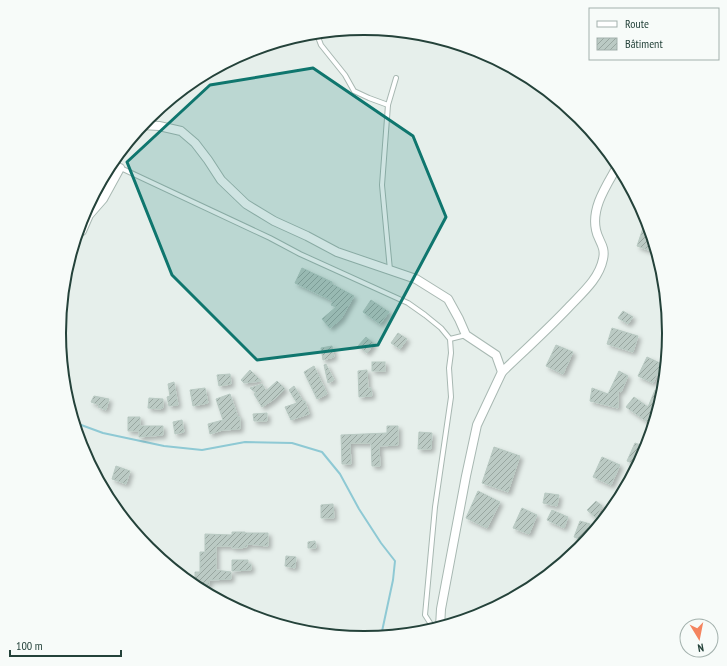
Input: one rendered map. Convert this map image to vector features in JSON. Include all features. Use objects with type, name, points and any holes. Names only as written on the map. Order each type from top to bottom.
[{"type":"street","points":[[150,125],[159,126],[181,132],[195,143],[221,180],[246,204],[274,221],[337,252],[416,279],[448,299],[466,335],[496,356],[502,372]]},
{"type":"street","points":[[91,213],[103,199],[120,168]]},
{"type":"street","points":[[440,621],[440,609],[477,425],[502,372],[554,323],[588,286],[600,269],[604,257],[603,244],[596,233],[594,222],[595,212],[614,172]]},
{"type":"lane","points":[[319,39],[321,45],[345,75],[354,91],[388,105]]},
{"type":"lane","points":[[390,270],[382,185],[388,105],[396,78]]},
{"type":"lane","points":[[117,166],[270,238],[300,254],[408,303],[441,328],[450,339],[451,353],[449,368],[451,397],[436,507],[426,615],[431,623]]},
{"type":"lane","points":[[450,339],[466,335]]},
{"type":"highlighted area","points":[[313,68],[413,136],[446,217],[378,345],[257,360],[172,275],[127,162],[210,85]]},
{"type":"building","points":[[643,229],[650,250],[637,246]]},
{"type":"building","points":[[302,268],[332,282],[332,284],[354,296],[341,319],[330,328],[322,319],[336,307],[331,305],[333,301],[295,283]]},
{"type":"building","points":[[371,300],[389,312],[380,324],[363,312]]},
{"type":"building","points":[[623,311],[633,317],[628,324],[618,318]]},
{"type":"building","points":[[612,328],[638,336],[633,352],[607,344]]},
{"type":"building","points":[[398,333],[407,339],[400,349],[391,343]]},
{"type":"building","points":[[366,337],[374,344],[367,353],[358,346]]},
{"type":"building","points":[[556,345],[573,352],[563,374],[546,366]]},
{"type":"building","points":[[332,346],[334,357],[323,360],[321,348]]},
{"type":"building","points":[[647,357],[660,363],[659,370],[653,383],[638,376]]},
{"type":"building","points":[[372,362],[385,362],[385,371],[372,371]]},
{"type":"building","points":[[326,364],[334,380],[328,383],[324,365]]},
{"type":"building","points":[[314,366],[327,394],[317,399],[304,372]]},
{"type":"building","points":[[250,370],[261,381],[244,383],[241,380]]},
{"type":"building","points":[[367,370],[368,388],[371,388],[372,396],[359,397],[358,371]]},
{"type":"building","points":[[619,371],[628,376],[621,392],[618,390],[618,408],[590,401],[592,388],[608,394]]},
{"type":"building","points":[[230,374],[231,384],[219,386],[217,375]]},
{"type":"building","points":[[277,381],[285,389],[273,400],[262,407],[254,394],[256,393],[250,388],[262,384],[266,391]]},
{"type":"building","points":[[174,382],[178,405],[169,406],[167,397],[170,396],[168,384]]},
{"type":"building","points":[[294,386],[303,401],[305,401],[309,414],[291,420],[285,407],[297,403],[289,390]]},
{"type":"building","points":[[205,388],[208,403],[193,406],[190,390]]},
{"type":"building","points":[[656,390],[648,422],[626,407],[634,397],[648,407]]},
{"type":"building","points":[[230,394],[238,417],[240,417],[240,429],[223,430],[210,434],[208,424],[223,420],[216,399]]},
{"type":"building","points":[[94,396],[109,399],[106,410],[91,402]]},
{"type":"building","points":[[149,398],[163,399],[163,408],[148,408]]},
{"type":"building","points":[[267,413],[267,421],[254,421],[253,414]]},
{"type":"building","points":[[128,417],[140,417],[140,426],[163,426],[163,435],[139,437],[139,431],[128,431]]},
{"type":"building","points":[[182,420],[184,432],[175,434],[173,422]]},
{"type":"building","points":[[387,426],[398,426],[398,445],[379,446],[380,466],[372,466],[371,443],[350,443],[351,464],[342,464],[341,435],[387,433]]},
{"type":"building","points":[[419,432],[432,433],[431,449],[418,449]]},
{"type":"building","points":[[635,443],[640,445],[632,463],[627,461]]},
{"type":"building","points":[[494,447],[520,456],[508,492],[482,483]]},
{"type":"building","points":[[602,457],[620,465],[611,485],[593,477]]},
{"type":"building","points":[[116,466],[130,471],[126,484],[112,479]]},
{"type":"building","points":[[478,491],[500,502],[487,528],[466,518]]},
{"type":"building","points":[[545,493],[559,495],[557,506],[543,503]]},
{"type":"building","points":[[596,501],[602,506],[596,518],[587,510]]},
{"type":"building","points":[[333,504],[334,518],[321,518],[321,505]]},
{"type":"building","points":[[522,508],[537,515],[529,534],[513,528]]},
{"type":"building","points":[[552,510],[568,517],[564,528],[547,520]]},
{"type":"building","points":[[580,521],[590,524],[588,528],[579,539],[574,537]]},
{"type":"building","points":[[232,532],[268,533],[268,546],[247,544],[247,547],[232,548],[232,546],[216,546],[216,570],[231,572],[231,579],[209,580],[209,585],[204,585],[195,579],[195,572],[200,572],[200,552],[205,552],[205,534],[232,535]]},
{"type":"building","points":[[315,541],[316,548],[308,548],[308,542]]},
{"type":"building","points":[[286,556],[296,557],[295,568],[285,566]]},
{"type":"building","points":[[232,560],[248,560],[248,564],[251,564],[251,570],[232,571]]},
{"type":"waterway","points":[[80,424],[103,433],[164,446],[202,450],[245,442],[292,443],[322,452],[340,474],[359,509],[381,543],[395,561],[393,580],[382,630]]}]
